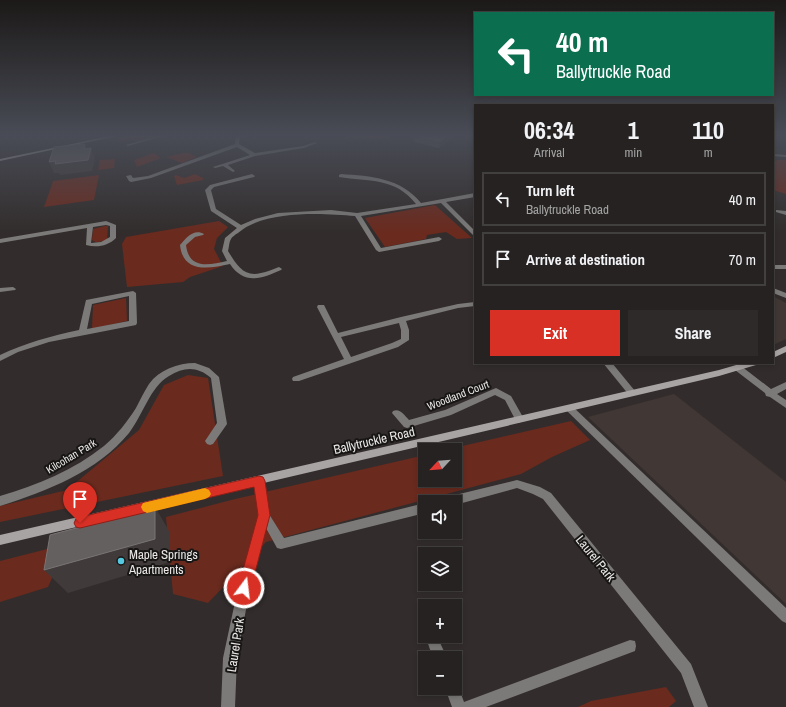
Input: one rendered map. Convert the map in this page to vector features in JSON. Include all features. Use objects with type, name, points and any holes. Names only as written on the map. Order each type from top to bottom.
[{"type":"street","points":[[129,176],[130,180],[149,177],[173,167]]},
{"type":"street","points":[[228,167],[233,171]]},
{"type":"street","points":[[240,227],[213,210],[208,190],[212,186],[252,176]]},
{"type":"street","points":[[341,176],[364,178],[401,188],[407,191],[420,205]]},
{"type":"street","points":[[279,269],[268,275],[255,278],[242,274],[231,262],[225,251],[228,238],[240,227],[257,220],[278,215],[331,212],[357,215],[474,195]]},
{"type":"street","points":[[442,201],[474,233]]},
{"type":"street","points":[[778,211],[786,212]]},
{"type":"street","points":[[357,215],[379,250],[439,239]]},
{"type":"street","points":[[0,241],[90,226],[111,223],[114,225],[113,238],[104,243],[94,245],[88,244],[90,226]]},
{"type":"street","points":[[202,234],[193,235],[183,245],[185,256],[189,261],[197,265],[204,266],[231,262]]},
{"type":"street","points":[[774,267],[786,267]]},
{"type":"street","points":[[0,290],[12,289]]},
{"type":"street","points":[[774,290],[786,296]]},
{"type":"street","points":[[0,358],[32,343],[82,333],[133,322],[133,293],[89,302],[82,333]]},
{"type":"street","points":[[335,336],[401,319],[458,306],[474,304]]},
{"type":"street","points":[[321,307],[349,361]]},
{"type":"street","points":[[296,379],[395,345],[405,340],[405,330],[401,319]]},
{"type":"street","points":[[774,355],[786,349]]},
{"type":"street","points":[[608,364],[632,393]]},
{"type":"street","name":"Ballytruckle Road","points":[[0,540],[259,481],[738,368],[749,364]]},
{"type":"street","name":"Kilcohan Park","points":[[0,501],[26,493],[60,478],[86,464],[109,447],[129,425],[143,404],[149,390],[157,380],[172,370],[188,367],[200,367],[215,377],[222,424],[210,440]]},
{"type":"street","points":[[738,368],[769,394],[786,405]]},
{"type":"street","points":[[769,394],[786,385]]},
{"type":"street","name":"Woodland Court","points":[[396,413],[407,424],[437,417],[463,407],[484,395],[496,391],[508,398],[519,419]]},
{"type":"street","points":[[569,408],[786,617]]},
{"type":"street","name":"Laurel Park","points":[[259,481],[264,515],[281,544],[418,510]]},
{"type":"street","name":"Laurel Park","points":[[462,498],[518,484],[536,490],[547,496],[686,669],[701,707]]},
{"type":"street","name":"Laurel Park","points":[[228,707],[230,658],[244,588],[264,515]]},
{"type":"street","points":[[468,707],[630,646]]},
{"type":"street","points":[[455,695],[459,707]]},
{"type":"shaded area","points":[[99,167],[114,167],[114,168],[98,170]]},
{"type":"shaded area","points":[[774,167],[786,167],[786,194],[774,190]]},
{"type":"shaded area","points":[[195,174],[203,178],[203,180],[177,185],[174,176],[176,175],[184,178]]},
{"type":"shaded area","points":[[99,175],[94,200],[44,207],[53,181]]},
{"type":"shaded area","points":[[435,205],[472,238],[457,239],[446,232],[427,235],[426,239],[385,247],[365,218]]},
{"type":"shaded area","points":[[219,221],[228,227],[217,238],[214,249],[223,266],[190,277],[183,282],[127,287],[122,244],[126,237]]},
{"type":"shaded area","points":[[108,226],[107,240],[97,242],[92,240],[93,229]]},
{"type":"shaded area","points":[[774,297],[786,303],[786,339],[774,345]]},
{"type":"shaded area","points":[[126,298],[127,321],[92,329],[93,305]]},
{"type":"shaded area","points":[[188,375],[208,378],[223,476],[0,522],[0,506],[67,490],[139,430],[164,385]]},
{"type":"shaded area","points":[[674,394],[786,482],[786,604],[588,417]]},
{"type":"shaded area","points":[[571,421],[590,440],[552,457],[521,474],[442,495],[418,495],[418,501],[266,542],[208,603],[173,594],[166,517],[235,499],[418,457],[418,487],[462,487],[462,446]]},
{"type":"shaded area","points":[[67,544],[48,587],[0,602],[0,561]]},
{"type":"shaded area","points":[[666,687],[676,701],[669,707],[578,707],[591,701]]},
{"type":"building","points":[[155,507],[155,539],[44,570],[50,535]]},
{"type":"slow traffic","points":[[147,507],[205,494]]},
{"type":"place","name":"Maple Springs Apartments","points":[[121,561]]},
{"type":"route","points":[[80,523],[259,481],[264,515],[244,588]]}]
